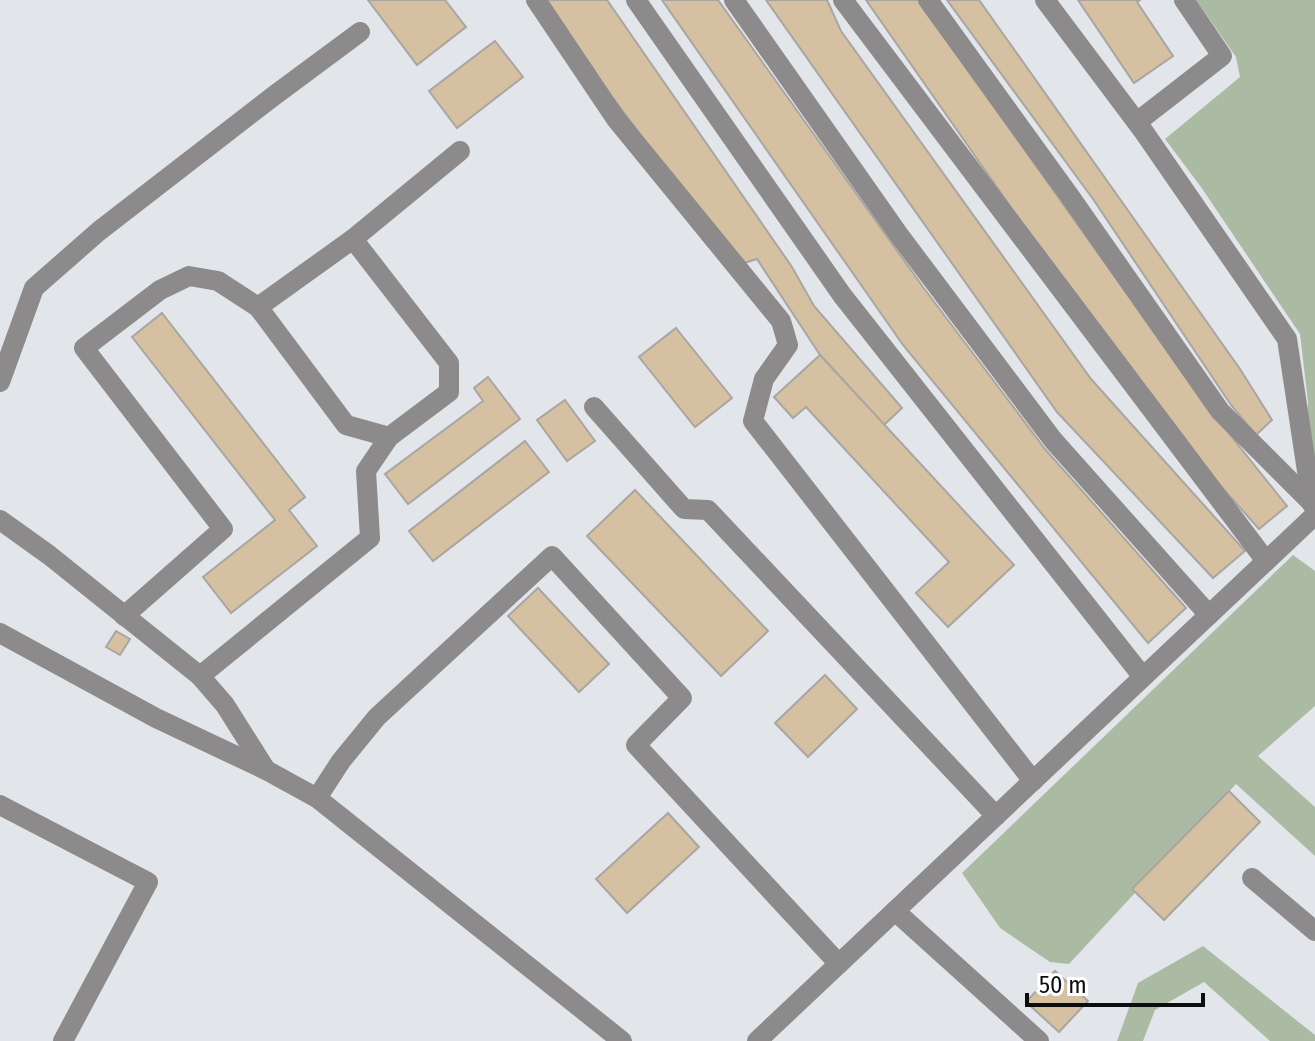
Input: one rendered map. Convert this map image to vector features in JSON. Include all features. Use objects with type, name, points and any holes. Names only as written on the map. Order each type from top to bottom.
[{"type":"street","points":[[536,0],[616,119],[781,321],[788,345],[764,379],[753,421],[1033,781]]},
{"type":"street","points":[[636,0],[842,295],[1143,677]]},
{"type":"street","points":[[734,0],[899,235],[1053,440],[1209,615]]},
{"type":"street","points":[[843,0],[1266,561]]},
{"type":"street","points":[[928,0],[1220,411],[1311,513]]},
{"type":"street","points":[[1045,0],[1137,122],[1287,339],[1311,513]]},
{"type":"street","points":[[1137,122],[1222,56],[1184,0]]},
{"type":"street","points":[[0,382],[34,288],[99,231],[360,32]]},
{"type":"street","points":[[258,307],[353,239],[460,151]]},
{"type":"street","points":[[200,676],[370,538],[366,471],[389,437],[449,392],[449,363],[353,239]]},
{"type":"street","points":[[124,616],[223,529],[84,348],[160,290],[189,276],[218,281],[258,307],[346,425],[389,437]]},
{"type":"street","points":[[594,407],[684,509],[708,510],[996,816]]},
{"type":"street","points":[[757,1041],[1266,561],[1311,513]]},
{"type":"street","points":[[0,520],[49,555],[200,676],[225,705],[266,770]]},
{"type":"street","points":[[317,798],[341,761],[377,717],[552,556],[682,698],[636,745],[839,964]]},
{"type":"street","points":[[0,633],[156,718],[317,798],[622,1041]]},
{"type":"street","points":[[0,805],[148,882],[63,1041]]},
{"type":"street","points":[[1252,878],[1315,931]]},
{"type":"street","points":[[895,911],[1039,1041]]},
{"type":"green space","points":[[1196,0],[1315,0],[1315,475],[1306,470],[1308,402],[1300,334],[1165,139],[1240,77],[1236,57]]},
{"type":"green space","points":[[1293,555],[1315,571],[1315,706],[1258,756],[1315,807],[1315,856],[1236,784],[1069,964],[1050,962],[1000,928],[962,873]]},
{"type":"green space","points":[[1203,946],[1315,1035],[1315,1041],[1270,1041],[1204,982],[1155,1010],[1143,1041],[1117,1041],[1138,983]]},
{"type":"building","points":[[368,0],[445,0],[466,27],[417,65]]},
{"type":"building","points":[[547,0],[607,0],[792,267],[814,306],[902,408],[884,425],[820,355],[757,259],[744,263],[646,142]]},
{"type":"building","points":[[662,0],[718,0],[923,287],[1045,449],[1186,608],[1148,643],[903,345]]},
{"type":"building","points":[[766,0],[827,0],[841,31],[1091,379],[1245,551],[1213,578],[1057,412]]},
{"type":"building","points":[[866,0],[918,0],[1203,401],[1287,506],[1259,529],[1152,409]]},
{"type":"building","points":[[947,0],[979,0],[1011,45],[1240,369],[1272,420],[1256,435],[1231,405],[1093,199]]},
{"type":"building","points":[[1078,0],[1140,0],[1137,2],[1173,56],[1134,83]]},
{"type":"building","points":[[495,41],[523,77],[457,128],[429,91]]},
{"type":"building","points":[[162,313],[305,497],[289,510],[317,546],[231,613],[203,577],[275,520],[132,337]]},
{"type":"building","points":[[676,328],[732,398],[695,427],[639,357]]},
{"type":"building","points":[[820,355],[1014,565],[948,627],[916,593],[949,562],[806,407],[793,418],[774,397]]},
{"type":"building","points":[[488,377],[520,419],[408,504],[385,474],[483,401],[474,388]]},
{"type":"building","points":[[565,400],[595,441],[567,461],[537,420]]},
{"type":"building","points":[[525,441],[549,472],[433,561],[409,531]]},
{"type":"building","points":[[635,490],[768,631],[721,676],[587,536]]},
{"type":"building","points":[[538,588],[609,664],[579,692],[508,616]]},
{"type":"building","points":[[116,631],[130,639],[120,655],[106,647]]},
{"type":"building","points":[[825,675],[857,709],[808,757],[775,723]]},
{"type":"building","points":[[1229,791],[1260,822],[1164,920],[1132,889]]},
{"type":"building","points":[[668,813],[699,847],[627,913],[596,879]]},
{"type":"building","points":[[1055,971],[1088,1001],[1059,1032],[1026,1002]]}]
